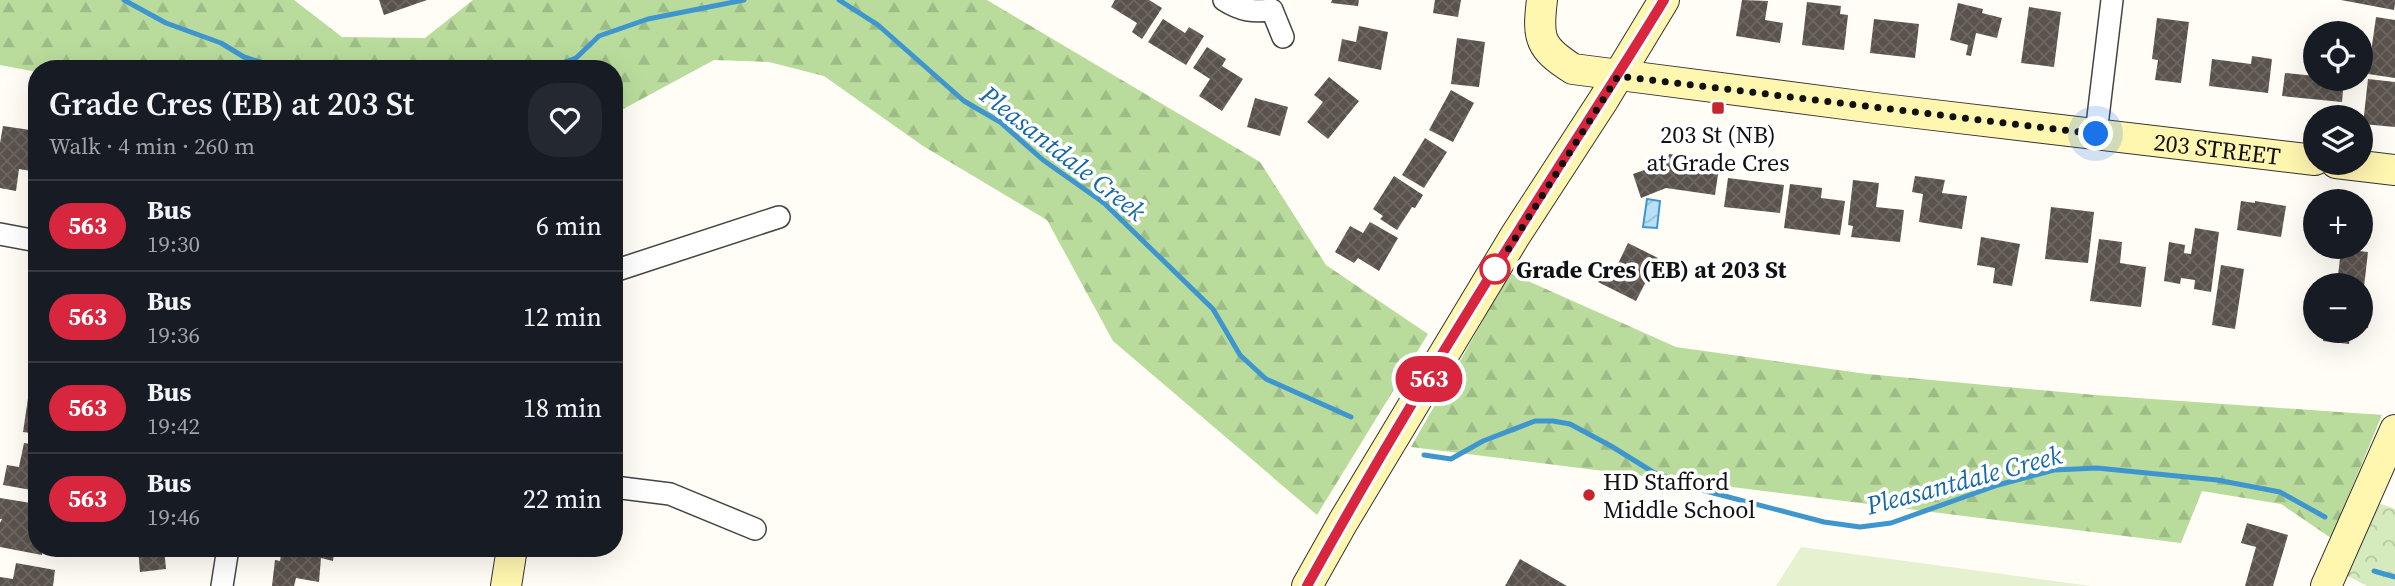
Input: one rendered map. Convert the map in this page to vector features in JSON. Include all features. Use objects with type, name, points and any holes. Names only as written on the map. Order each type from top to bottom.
[{"type":"street","points":[[1224,0],[1235,7],[1253,12],[1277,5],[1283,37]]},
{"type":"street","name":"203 STREET","points":[[1542,0],[1541,40],[1555,57],[1573,69],[2303,159]]},
{"type":"street","points":[[1307,586],[1515,236],[1664,0]]},
{"type":"street","points":[[2096,134],[2112,0]]},
{"type":"street","points":[[2373,167],[2395,170]]},
{"type":"street","points":[[623,268],[779,217]]},
{"type":"street","points":[[0,234],[28,239]]},
{"type":"street","points":[[2326,586],[2395,430]]},
{"type":"street","points":[[623,488],[670,494],[755,529]]},
{"type":"street","points":[[222,586],[227,557]]},
{"type":"street","points":[[506,586],[511,557]]},
{"type":"green space","points":[[0,0],[294,0],[342,37],[425,38],[473,0],[987,0],[1260,162],[1326,265],[1428,334],[1317,515],[1113,341],[1047,220],[923,146],[824,76],[769,62],[714,60],[623,109],[623,60],[28,60],[28,70],[0,65]]},
{"type":"green space","points":[[1510,273],[1676,347],[1867,374],[2095,395],[2382,415],[2331,538],[2281,504],[2202,491],[2181,543],[1411,447]]},
{"type":"green space","points":[[2378,503],[2395,509],[2395,586],[2367,586],[2346,575]]},
{"type":"green space","points":[[1801,547],[2091,586],[1776,586]]},
{"type":"water","points":[[1647,199],[1660,201],[1657,228],[1643,227]]},
{"type":"building","points":[[379,0],[427,0],[384,15]]},
{"type":"building","points":[[1115,0],[1149,0],[1162,8],[1142,39],[1132,32],[1137,23],[1111,7]]},
{"type":"building","points":[[1332,0],[1359,0],[1358,6],[1331,3]]},
{"type":"building","points":[[1435,0],[1461,0],[1458,17],[1433,13]]},
{"type":"building","points":[[1742,0],[1768,1],[1765,20],[1783,23],[1780,43],[1736,36]]},
{"type":"building","points":[[2341,0],[2395,0],[2395,4],[2394,10]]},
{"type":"building","points":[[1807,2],[1841,6],[1840,14],[1848,15],[1844,50],[1802,45]]},
{"type":"building","points":[[1958,3],[1983,9],[1982,13],[2002,18],[1997,38],[1976,33],[1971,56],[1966,55],[1968,45],[1950,40]]},
{"type":"building","points":[[2029,7],[2061,12],[2054,67],[2021,63]]},
{"type":"building","points":[[2376,17],[2395,20],[2395,78],[2373,75]]},
{"type":"building","points":[[2157,18],[2189,22],[2181,83],[2155,80],[2158,60],[2152,59]]},
{"type":"building","points":[[1163,19],[1185,33],[1189,27],[1204,36],[1186,65],[1148,42]]},
{"type":"building","points":[[1874,19],[1919,24],[1915,58],[1870,53]]},
{"type":"building","points":[[1359,26],[1388,32],[1381,70],[1338,61],[1342,39],[1356,42]]},
{"type":"building","points":[[1457,38],[1485,42],[1479,87],[1451,84]]},
{"type":"building","points":[[1207,47],[1226,59],[1222,66],[1243,79],[1222,111],[1199,96],[1210,79],[1193,68]]},
{"type":"building","points":[[2252,56],[2272,59],[2268,93],[2209,86],[2212,59],[2251,64]]},
{"type":"building","points":[[2285,73],[2303,75],[2303,91],[2343,91],[2342,102],[2282,96]]},
{"type":"building","points":[[1329,77],[1359,101],[1328,139],[1307,122],[1323,102],[1314,95]]},
{"type":"building","points":[[2373,80],[2395,82],[2395,127],[2373,125],[2373,105],[2365,105],[2367,91],[2373,91]]},
{"type":"building","points":[[1451,90],[1474,103],[1453,142],[1429,130]]},
{"type":"building","points":[[1255,98],[1288,107],[1280,136],[1247,127]]},
{"type":"building","points":[[3,126],[28,130],[28,170],[19,169],[16,191],[0,188],[0,143]]},
{"type":"building","points":[[1425,138],[1447,152],[1424,188],[1402,175]]},
{"type":"building","points":[[1669,154],[1720,161],[1715,195],[1666,188],[1641,198],[1633,174],[1667,162]]},
{"type":"building","points":[[1394,176],[1423,195],[1397,230],[1380,219],[1383,216],[1373,209]]},
{"type":"building","points":[[1915,176],[1945,180],[1942,193],[1967,196],[1962,229],[1919,222],[1923,194],[1912,192]]},
{"type":"building","points":[[1728,178],[1784,185],[1780,213],[1724,207]]},
{"type":"building","points":[[1853,180],[1879,183],[1876,207],[1904,210],[1900,242],[1851,237],[1853,226],[1848,225]]},
{"type":"building","points":[[1790,184],[1822,188],[1821,198],[1845,201],[1840,235],[1784,228]]},
{"type":"building","points":[[2241,201],[2286,206],[2281,237],[2237,230]]},
{"type":"building","points":[[2051,207],[2094,212],[2088,263],[2045,259]]},
{"type":"building","points":[[1370,222],[1398,238],[1379,271],[1358,258],[1354,263],[1335,252],[1350,226],[1363,233]]},
{"type":"building","points":[[2195,228],[2219,232],[2211,292],[2194,289],[2195,280],[2181,278],[2180,284],[2164,281],[2169,242],[2185,245],[2184,253],[2191,254]]},
{"type":"building","points":[[1981,237],[2020,244],[2012,286],[1993,283],[1995,268],[1977,265]]},
{"type":"building","points":[[2099,239],[2122,242],[2120,263],[2146,267],[2141,307],[2090,301]]},
{"type":"building","points":[[1628,243],[1658,258],[1636,301],[1598,282],[1606,268],[1614,272]]},
{"type":"building","points":[[2340,259],[2367,259],[2366,273],[2338,273]]},
{"type":"building","points":[[2221,265],[2244,269],[2235,329],[2212,325]]},
{"type":"building","points":[[28,398],[28,433],[23,432]]},
{"type":"building","points":[[24,443],[28,444],[28,489],[3,485],[7,465],[19,467]]},
{"type":"building","points":[[0,498],[28,503],[28,552],[0,547]]},
{"type":"building","points":[[2247,523],[2288,535],[2273,586],[2245,586],[2256,547],[2241,543]]},
{"type":"building","points":[[139,557],[165,557],[166,569],[140,572]]},
{"type":"building","points":[[281,557],[334,557],[333,561],[321,558],[319,582],[296,578],[294,586],[272,586],[275,560],[280,561]]},
{"type":"building","points":[[1520,559],[1567,586],[1505,586]]},
{"type":"building","points":[[16,563],[55,570],[53,586],[0,586],[0,577],[13,579]]},
{"type":"waterway","name":"Pleasantdale Creek","points":[[124,0],[166,23],[221,43],[254,60]]},
{"type":"waterway","name":"Pleasantdale Creek","points":[[571,60],[599,36],[648,19],[744,0]]},
{"type":"waterway","name":"Pleasantdale Creek","points":[[839,0],[878,25],[964,101],[1000,122],[1043,160],[1104,203],[1213,309],[1240,355],[1266,379],[1351,417]]},
{"type":"waterway","name":"Pleasantdale Creek","points":[[1424,455],[1451,459],[1483,441],[1535,421],[1553,421],[1570,424],[1653,472],[1698,489],[1824,522],[1860,527],[1891,523],[1998,485],[2054,470],[2097,468],[2217,480],[2280,492],[2325,517]]},
{"type":"waterway","name":"Pleasantdale Creek","points":[[2374,571],[2395,577]]},
{"type":"bus line","name":"563","points":[[1307,586],[1515,236],[1604,99],[1664,0]]},
{"type":"place","name":"203 St (NB) at Grade Cres","points":[[1718,108]]},
{"type":"place","name":"Grade Cres (EB) at 203 St","points":[[1495,269]]},
{"type":"place","name":"HD Stafford Middle School","points":[[1589,495]]},
{"type":"route","points":[[1495,269],[1492,275],[1618,76],[2096,134]]}]
